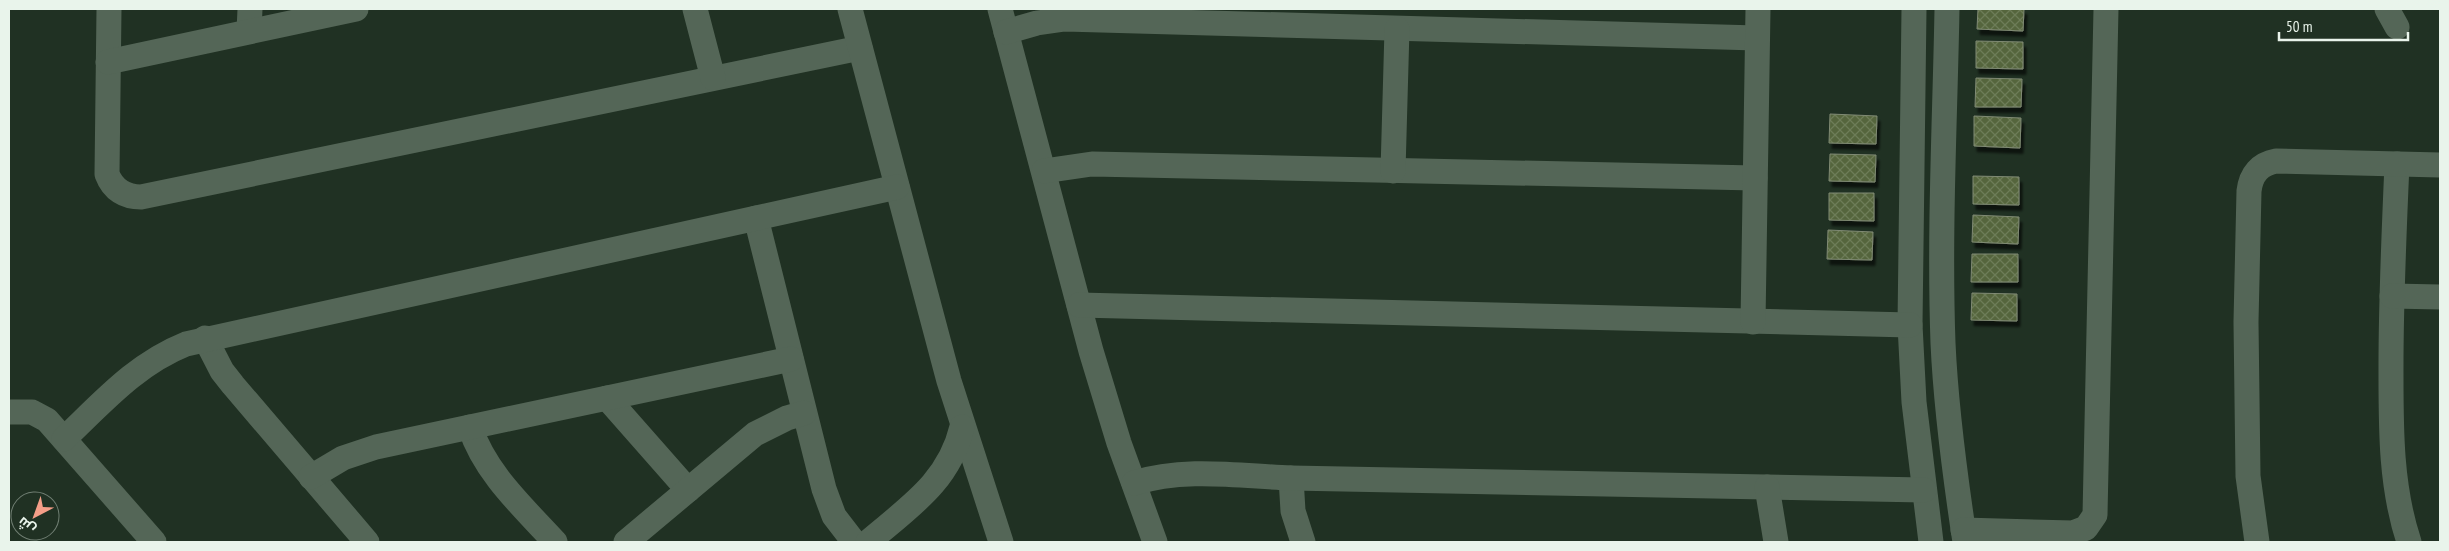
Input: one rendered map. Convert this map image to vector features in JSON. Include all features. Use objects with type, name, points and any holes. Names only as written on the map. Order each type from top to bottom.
[{"type":"street","points":[[109,9],[107,174],[114,187],[120,192],[141,198],[860,48]]},
{"type":"street","points":[[108,62],[249,20],[356,9]]},
{"type":"street","points":[[695,9],[713,78]]},
{"type":"street","points":[[850,9],[962,427],[1001,542]]},
{"type":"street","points":[[1753,322],[1758,9]]},
{"type":"street","points":[[1914,9],[1910,325],[1914,402],[1931,542]]},
{"type":"street","points":[[1947,9],[1942,251],[1943,344],[1952,454],[1964,536],[2073,533],[2086,528],[2095,515],[2106,9]]},
{"type":"street","points":[[1155,542],[1105,398],[1003,20],[1036,23],[1065,20],[1283,17],[1397,29],[1757,38]]},
{"type":"street","points":[[1392,171],[1397,29]]},
{"type":"street","points":[[2257,542],[2248,476],[2246,322],[2249,191],[2251,179],[2264,165],[2276,161],[2440,165]]},
{"type":"street","points":[[1044,171],[1092,164],[1755,178]]},
{"type":"street","points":[[2397,164],[2392,296],[2392,458],[2400,509],[2409,542]]},
{"type":"street","points":[[64,439],[139,368],[168,351],[206,338],[898,187]]},
{"type":"street","points":[[756,218],[828,503],[842,528],[854,542]]},
{"type":"street","points":[[2392,296],[2440,297]]},
{"type":"street","points":[[1079,305],[1910,325]]},
{"type":"street","points":[[206,338],[233,386],[367,542]]},
{"type":"street","points":[[311,477],[327,466],[359,452],[791,359]]},
{"type":"street","points":[[607,398],[688,490]]},
{"type":"street","points":[[9,412],[24,411],[47,420],[154,542]]},
{"type":"street","points":[[626,542],[755,434],[779,421],[804,413]]},
{"type":"street","points":[[470,427],[475,443],[488,466],[555,542]]},
{"type":"street","points":[[868,542],[936,482],[953,456],[962,427]]},
{"type":"street","points":[[1134,483],[1177,474],[1291,478],[1924,490]]},
{"type":"street","points":[[1291,478],[1292,511],[1302,542]]},
{"type":"street","points":[[1767,487],[1776,542]]},
{"type":"building","points":[[1978,9],[2024,9],[2023,31],[1977,29]]},
{"type":"building","points":[[1976,41],[2023,42],[2023,69],[1976,68]]},
{"type":"building","points":[[1976,78],[2022,79],[2021,107],[1975,107]]},
{"type":"building","points":[[1830,114],[1877,116],[1876,144],[1829,143]]},
{"type":"building","points":[[1974,116],[2021,118],[2020,148],[1974,146]]},
{"type":"building","points":[[1830,154],[1876,155],[1875,182],[1829,181]]},
{"type":"building","points":[[1973,176],[2019,177],[2019,205],[1973,204]]},
{"type":"building","points":[[1829,193],[1874,193],[1874,221],[1829,220]]},
{"type":"building","points":[[1973,215],[2019,217],[2018,244],[1972,242]]},
{"type":"building","points":[[1828,230],[1873,232],[1872,260],[1827,259]]},
{"type":"building","points":[[1972,254],[2018,254],[2018,282],[1971,282]]},
{"type":"building","points":[[1972,293],[2017,294],[2017,321],[1971,320]]}]
